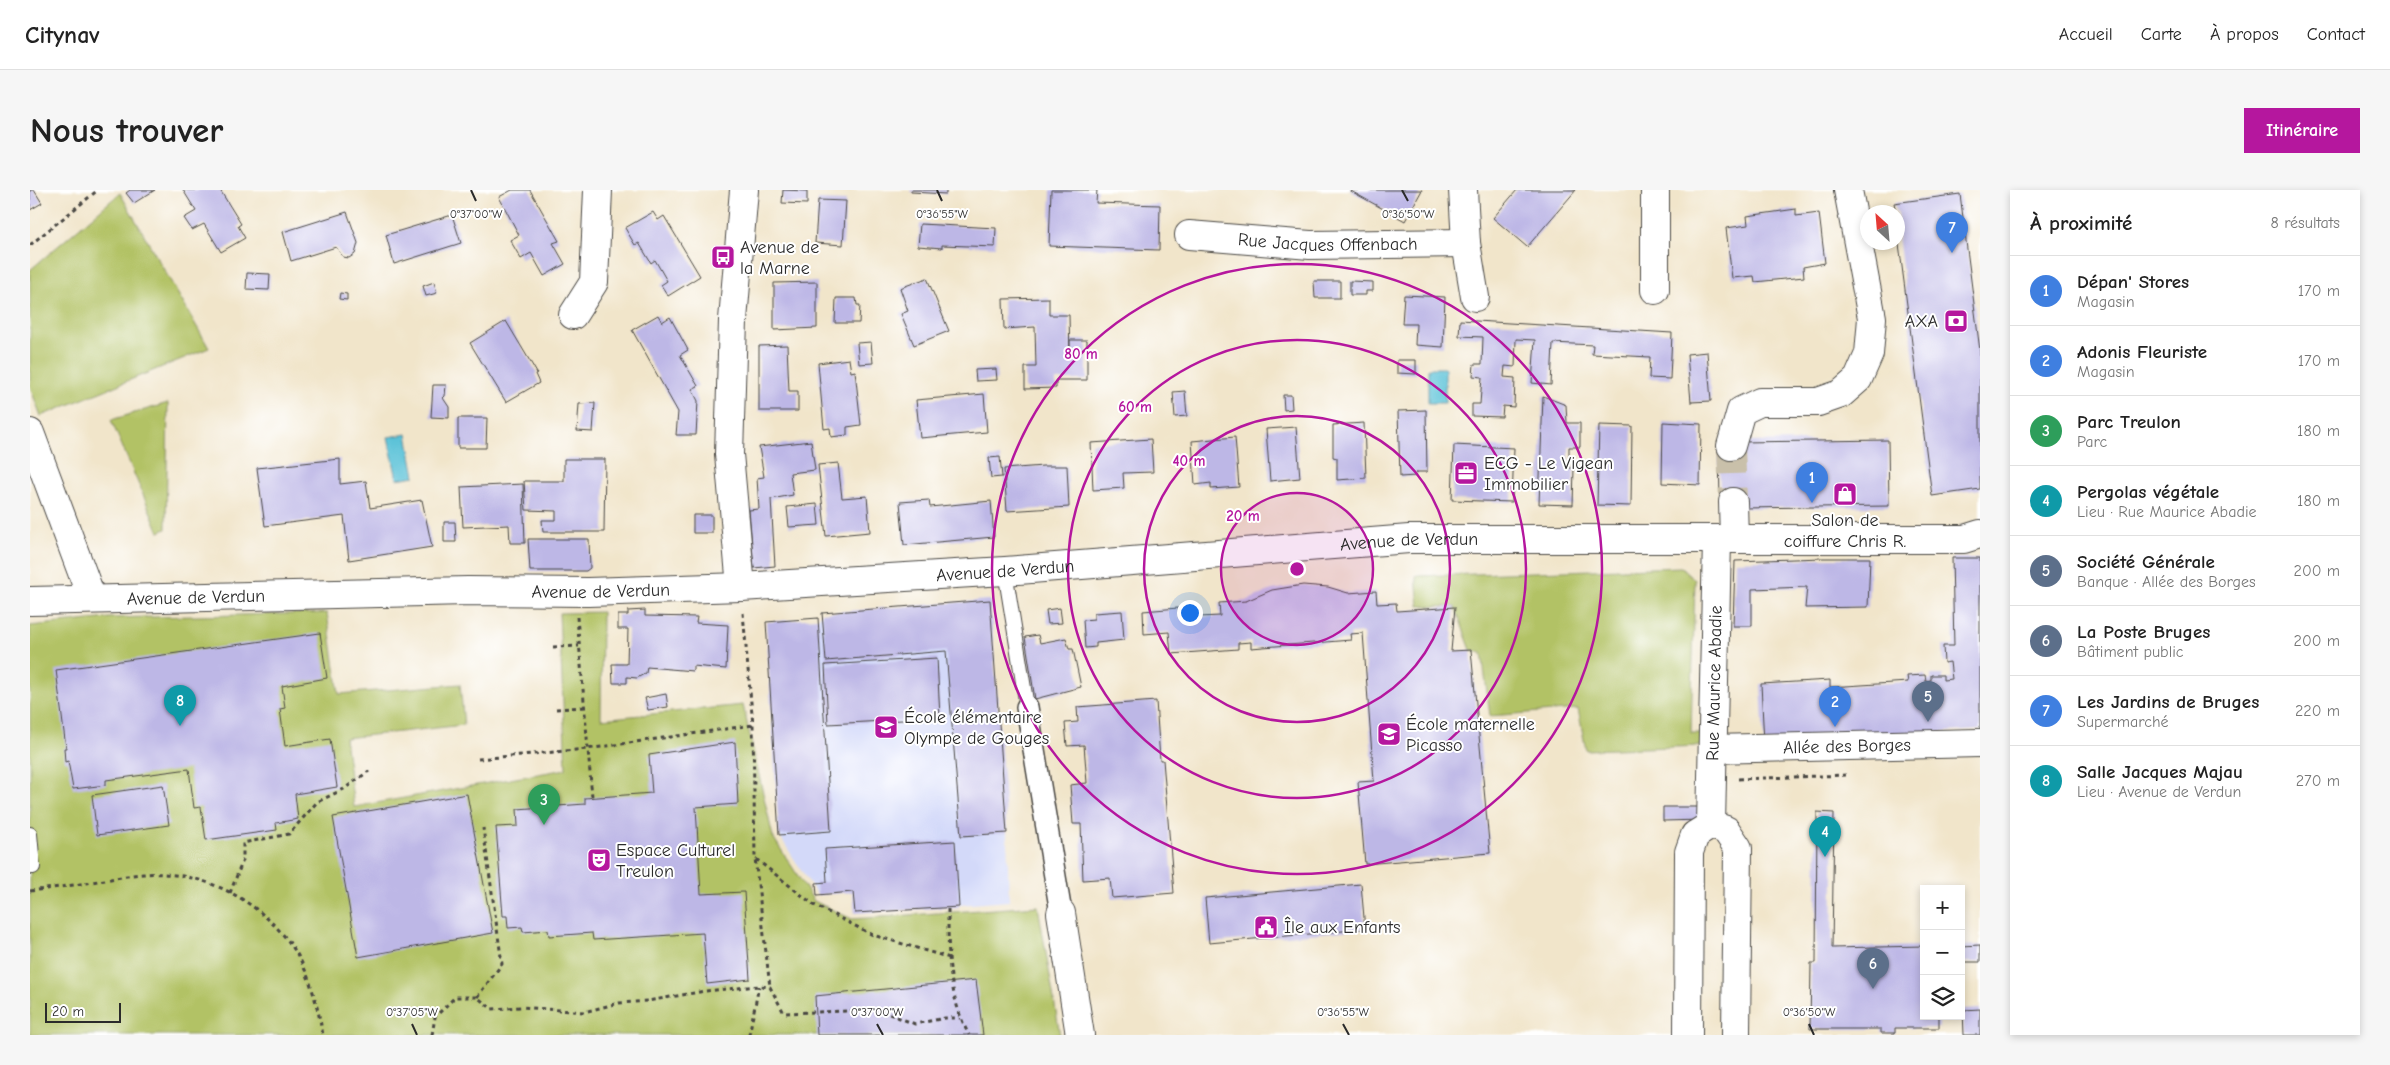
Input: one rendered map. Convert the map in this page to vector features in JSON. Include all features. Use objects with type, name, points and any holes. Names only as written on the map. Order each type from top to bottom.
[{"type":"street","points":[[572,315],[594,282],[598,190]]},
{"type":"street","points":[[741,587],[729,454],[733,320],[744,190]]},
{"type":"street","points":[[1463,190],[1466,243],[1475,297]]},
{"type":"street","points":[[1654,290],[1655,190]]},
{"type":"street","points":[[1731,446],[1740,411],[1760,402],[1818,402],[1841,394],[1858,379],[1868,354],[1872,318],[1848,190]]},
{"type":"street","name":"Rue Jacques Offenbach","points":[[1189,235],[1310,245],[1466,243]]},
{"type":"street","points":[[30,433],[92,599]]},
{"type":"street","name":"Rue Maurice Abadie","points":[[1711,825],[1713,749],[1726,539],[1733,502]]},
{"type":"street","name":"Avenue de Verdun","points":[[30,601],[468,591],[575,592],[741,587],[1005,571],[1409,539],[1964,540],[1980,534]]},
{"type":"street","points":[[1027,707],[1080,1035]]},
{"type":"street","name":"Allée des Borges","points":[[1713,749],[1980,743]]},
{"type":"street","points":[[1688,1035],[1689,852],[1695,835],[1711,825],[1726,830],[1738,848],[1736,1035]]},
{"type":"lane","points":[[1005,571],[1027,707]]},
{"type":"lane","points":[[30,834],[33,867]]},
{"type":"path","points":[[30,246],[98,190]]},
{"type":"path","points":[[741,587],[753,725],[755,858],[770,987],[784,1013],[879,1010],[915,1024],[945,1018],[960,1018]]},
{"type":"path","points":[[575,592],[592,797]]},
{"type":"path","points":[[553,647],[579,646]]},
{"type":"path","points":[[556,708],[584,707]]},
{"type":"path","points":[[478,759],[588,749],[753,725]]},
{"type":"path","points":[[230,893],[244,860],[243,843],[289,834],[316,802],[344,789],[368,771]]},
{"type":"path","points":[[477,997],[502,964],[483,828]]},
{"type":"path","points":[[755,858],[814,905],[874,935],[950,958]]},
{"type":"path","points":[[30,891],[143,874],[187,875],[212,883],[247,902],[290,943],[303,967],[314,996],[323,1035]]},
{"type":"path","points":[[948,908],[950,983],[960,1018],[969,1035]]},
{"type":"path","points":[[432,1035],[435,1017],[455,997],[477,997],[492,1009],[521,1007],[584,1012],[619,1003],[648,1002],[705,991],[759,986],[770,987]]},
{"type":"path","points":[[749,1035],[759,986]]},
{"type":"shaded area","name":"École élémentaire Olympe de Gouges","points":[[990,600],[1007,833],[1009,901],[855,913],[853,892],[817,895],[779,835],[766,622],[818,618],[822,613]]},
{"type":"green space","points":[[120,193],[209,348],[41,416],[30,387],[30,270]]},
{"type":"green space","points":[[168,403],[166,529],[159,532],[111,420]]},
{"type":"green space","points":[[1681,567],[1695,580],[1691,733],[1703,733],[1703,746],[1586,750],[1578,709],[1490,716],[1482,653],[1471,650],[1455,607],[1419,606],[1416,576]]},
{"type":"green space","points":[[602,612],[601,719],[743,705],[773,837],[814,901],[852,919],[1038,906],[1060,1035],[30,1035],[30,626],[109,618],[327,613],[339,694],[460,684],[464,725],[345,738],[354,807],[566,769],[559,613]]},
{"type":"water","points":[[1428,368],[1445,368],[1445,403],[1428,403]]},
{"type":"water","points":[[407,434],[415,476],[397,479],[388,437]]},
{"type":"building","points":[[30,190],[34,190],[42,203],[30,210]]},
{"type":"building","points":[[130,190],[155,190],[134,203],[126,193]]},
{"type":"building","points":[[183,190],[220,190],[241,224],[238,226],[245,238],[221,252],[204,224],[192,230],[184,218],[196,211]]},
{"type":"building","points":[[512,190],[530,190],[559,241],[553,243],[565,264],[544,276],[531,253],[521,259],[510,240],[519,235],[499,197]]},
{"type":"building","points":[[783,190],[807,191],[807,204],[782,203]]},
{"type":"building","points":[[911,190],[946,190],[946,194],[911,192]]},
{"type":"building","points":[[1051,190],[1097,190],[1096,203],[1160,205],[1159,250],[1049,246]]},
{"type":"building","points":[[1349,190],[1422,190],[1405,221]]},
{"type":"building","points":[[1517,190],[1576,190],[1527,247],[1493,218]]},
{"type":"building","points":[[1960,194],[1980,351],[1980,489],[1932,496],[1900,250],[1905,250],[1905,205],[1894,205],[1894,203]]},
{"type":"building","points":[[818,200],[846,201],[843,245],[815,243]]},
{"type":"building","points":[[1796,209],[1796,216],[1819,213],[1825,263],[1803,267],[1804,277],[1755,282],[1754,276],[1732,278],[1726,228],[1748,225],[1747,216]]},
{"type":"building","points":[[347,212],[358,243],[355,254],[349,258],[343,257],[336,247],[291,261],[283,232]]},
{"type":"building","points":[[653,212],[658,220],[664,216],[700,276],[668,296],[661,285],[667,281],[655,260],[651,263],[639,243],[635,245],[625,228]]},
{"type":"building","points":[[452,215],[461,243],[394,264],[386,235]]},
{"type":"building","points":[[920,224],[996,228],[995,247],[942,245],[942,248],[918,246]]},
{"type":"building","points":[[247,273],[270,274],[269,290],[246,289]]},
{"type":"building","points":[[927,278],[949,331],[914,345],[901,314],[908,311],[900,288]]},
{"type":"building","points":[[1314,281],[1340,281],[1340,298],[1315,298]]},
{"type":"building","points":[[1350,281],[1373,282],[1373,291],[1366,291],[1366,295],[1350,295]]},
{"type":"building","points":[[434,282],[437,293],[426,296],[423,286]]},
{"type":"building","points":[[817,282],[817,328],[774,330],[774,283]]},
{"type":"building","points":[[340,293],[347,294],[347,300],[339,299]]},
{"type":"building","points":[[1404,295],[1445,297],[1443,347],[1415,345],[1416,324],[1402,324]]},
{"type":"building","points":[[836,298],[856,298],[857,305],[860,305],[859,323],[835,323]]},
{"type":"building","points":[[1049,298],[1049,315],[1069,315],[1070,357],[1070,340],[1087,340],[1087,380],[1056,380],[1056,388],[1025,389],[1025,367],[1036,367],[1035,327],[1004,329],[1003,299]]},
{"type":"building","points":[[658,315],[662,322],[670,317],[688,350],[680,355],[698,386],[692,389],[698,401],[696,435],[676,435],[678,412],[632,330]]},
{"type":"building","points":[[1460,320],[1672,333],[1670,379],[1649,378],[1650,357],[1592,354],[1593,345],[1553,343],[1551,385],[1532,383],[1535,340],[1516,339],[1515,367],[1505,366],[1504,377],[1515,378],[1514,407],[1503,406],[1502,417],[1472,416],[1472,404],[1480,404],[1482,377],[1473,376],[1474,364],[1482,364],[1483,337],[1459,336]]},
{"type":"building","points":[[506,321],[537,373],[535,374],[539,383],[506,402],[470,343]]},
{"type":"building","points":[[871,342],[873,363],[859,364],[857,343]]},
{"type":"building","points":[[787,345],[789,391],[798,391],[798,411],[759,411],[759,346]]},
{"type":"building","points":[[1707,352],[1711,401],[1691,402],[1687,354]]},
{"type":"building","points":[[849,359],[851,372],[855,371],[861,425],[847,427],[847,435],[831,437],[830,428],[824,429],[818,363]]},
{"type":"building","points":[[1397,360],[1416,360],[1416,374],[1397,373]]},
{"type":"building","points":[[996,369],[997,380],[976,381],[975,370]]},
{"type":"building","points":[[433,385],[446,385],[443,398],[449,407],[449,418],[431,417]]},
{"type":"building","points":[[1185,391],[1187,416],[1175,417],[1173,392]]},
{"type":"building","points":[[984,394],[987,432],[920,438],[916,400]]},
{"type":"building","points":[[1283,395],[1291,395],[1292,409],[1284,410]]},
{"type":"building","points":[[1543,396],[1566,405],[1567,423],[1580,423],[1580,447],[1569,447],[1569,468],[1574,468],[1573,505],[1539,504]]},
{"type":"building","points":[[595,403],[593,432],[577,431],[579,404]]},
{"type":"building","points":[[1426,410],[1427,472],[1417,472],[1416,476],[1400,477],[1398,411]]},
{"type":"building","points":[[458,418],[487,418],[486,448],[458,448]]},
{"type":"building","points":[[1663,422],[1701,424],[1700,485],[1662,483]]},
{"type":"building","points":[[1364,423],[1366,478],[1337,480],[1337,458],[1333,457],[1333,425]]},
{"type":"building","points":[[1599,425],[1632,426],[1631,506],[1597,505]]},
{"type":"building","points":[[1296,427],[1300,478],[1270,481],[1266,429]]},
{"type":"building","points":[[1235,437],[1239,487],[1211,489],[1211,483],[1195,485],[1192,441]]},
{"type":"building","points":[[1151,439],[1153,472],[1123,473],[1124,488],[1093,490],[1091,443]]},
{"type":"building","points":[[1888,440],[1889,506],[1743,508],[1720,502],[1719,446],[1742,442]]},
{"type":"building","points":[[811,441],[815,470],[790,473],[793,495],[771,499],[775,566],[754,568],[749,510],[759,509],[757,478],[764,477],[759,447]]},
{"type":"building","points":[[1454,445],[1514,448],[1512,502],[1452,500]]},
{"type":"building","points":[[1000,457],[1002,477],[991,478],[989,458]]},
{"type":"building","points":[[340,459],[340,484],[366,481],[370,508],[422,500],[432,547],[349,560],[344,516],[265,526],[257,468]]},
{"type":"building","points":[[564,459],[605,459],[604,532],[543,532],[542,520],[556,520],[556,511],[526,510],[524,481],[564,481]]},
{"type":"building","points":[[838,463],[842,498],[867,496],[870,532],[826,536],[818,465]]},
{"type":"building","points":[[1067,466],[1069,507],[1007,511],[1004,469]]},
{"type":"building","points":[[523,484],[525,543],[510,543],[509,525],[463,527],[461,487]]},
{"type":"building","points":[[929,500],[930,507],[991,501],[994,537],[904,545],[900,502]]},
{"type":"building","points":[[817,504],[819,525],[789,527],[787,507]]},
{"type":"building","points":[[693,515],[712,515],[712,533],[693,533]]},
{"type":"building","points":[[444,522],[455,522],[456,542],[444,542]]},
{"type":"building","points":[[528,539],[589,539],[590,568],[586,571],[530,571]]},
{"type":"building","points":[[1870,558],[1868,607],[1805,608],[1807,587],[1752,589],[1752,626],[1733,626],[1735,561]]},
{"type":"building","points":[[1952,558],[1980,558],[1980,730],[1764,743],[1761,684],[1830,680],[1830,687],[1908,682],[1907,676],[1925,675],[1926,681],[1931,680],[1931,675],[1943,675],[1943,680],[1952,679],[1950,662],[1944,663],[1943,646],[1954,646]]},
{"type":"building","points":[[1303,585],[1328,587],[1348,593],[1376,591],[1377,604],[1396,603],[1397,611],[1455,607],[1451,651],[1471,650],[1490,853],[1365,864],[1358,782],[1374,781],[1363,633],[1350,634],[1351,640],[1251,648],[1251,642],[1238,643],[1238,649],[1171,654],[1169,632],[1144,634],[1143,611],[1178,608],[1179,618],[1220,616],[1219,603],[1246,601],[1272,590]]},
{"type":"building","points":[[990,600],[1007,833],[961,836],[946,651],[826,661],[822,613]]},
{"type":"building","points":[[1060,608],[1062,623],[1048,624],[1046,610]]},
{"type":"building","points":[[645,610],[645,616],[697,617],[696,623],[728,625],[726,669],[693,666],[693,671],[647,667],[646,673],[637,678],[627,677],[627,683],[613,683],[612,664],[627,664],[628,629],[618,629],[618,615],[628,615],[628,611]]},
{"type":"building","points":[[1122,611],[1124,640],[1096,643],[1096,647],[1085,648],[1083,620],[1094,619],[1094,613]]},
{"type":"building","points":[[818,618],[831,831],[779,835],[766,622]]},
{"type":"building","points":[[320,633],[327,678],[282,686],[285,708],[280,709],[285,746],[330,739],[337,787],[295,794],[298,819],[276,823],[277,830],[206,840],[201,807],[194,808],[189,769],[106,780],[106,785],[73,789],[68,761],[65,762],[64,748],[66,748],[56,670]]},
{"type":"building","points":[[1038,635],[1040,643],[1066,638],[1069,649],[1073,649],[1081,687],[1035,699],[1025,637]]},
{"type":"building","points":[[937,658],[940,718],[828,724],[825,665]]},
{"type":"building","points":[[666,694],[668,707],[648,710],[645,698]]},
{"type":"building","points":[[1156,701],[1160,760],[1163,760],[1174,893],[1112,898],[1110,878],[1083,880],[1081,824],[1073,824],[1070,785],[1087,783],[1084,745],[1067,746],[1065,723],[1078,722],[1077,707]]},
{"type":"building","name":"Espace Culturel Treulon","points":[[735,742],[738,804],[696,807],[701,894],[744,892],[750,979],[707,984],[703,933],[593,940],[592,933],[549,936],[548,930],[523,932],[522,927],[508,928],[507,916],[503,916],[496,827],[518,826],[517,809],[585,804],[585,798],[652,793],[649,755]]},
{"type":"building","points":[[163,785],[169,825],[97,835],[92,795]]},
{"type":"building","points":[[467,794],[493,933],[358,957],[333,817]]},
{"type":"building","points":[[1663,807],[1702,807],[1702,820],[1663,821]]},
{"type":"building","points":[[1817,812],[1834,813],[1832,948],[1920,946],[1920,1020],[1939,1020],[1939,1028],[1895,1028],[1895,1033],[1881,1033],[1881,1029],[1810,1029],[1811,963],[1816,963]]},
{"type":"building","points":[[955,841],[959,907],[855,913],[853,892],[817,895],[816,883],[827,882],[825,849]]},
{"type":"building","points":[[1361,884],[1365,929],[1209,943],[1205,898]]},
{"type":"building","points":[[1980,945],[1980,962],[1965,962],[1965,946]]},
{"type":"building","points":[[976,980],[983,1035],[817,1035],[815,996]]},
{"type":"building","points":[[1980,1009],[1980,1035],[1964,1035],[1965,1010]]},
{"type":"tunnel","points":[[1731,446],[1733,502]]},
{"type":"place","name":"Les Jardins de Bruges","points":[[1952,253]]},
{"type":"place","name":"Avenue de la Marne","points":[[723,257]]},
{"type":"place","name":"AXA","points":[[1956,321]]},
{"type":"place","name":"ECG - Le Vigean Immobilier","points":[[1466,473]]},
{"type":"place","name":"Salon de coiffure Chris R.","points":[[1845,494]]},
{"type":"place","name":"Dépan' Stores","points":[[1812,503]]},
{"type":"place","name":"Société Générale","points":[[1928,722]]},
{"type":"place","name":"Salle Jacques Majau","points":[[180,726]]},
{"type":"place","name":"École élémentaire Olympe de Gouges","points":[[886,727]]},
{"type":"place","name":"Adonis Fleuriste","points":[[1835,727]]},
{"type":"place","name":"École maternelle Picasso","points":[[1389,734]]},
{"type":"place","name":"Parc Treulon","points":[[544,825]]},
{"type":"place","name":"Pergolas végétale","points":[[1825,857]]},
{"type":"place","name":"Espace Culturel Treulon","points":[[599,860]]},
{"type":"place","name":"Île aux Enfants","points":[[1266,927]]},
{"type":"place","name":"La Poste Bruges","points":[[1873,989]]}]
